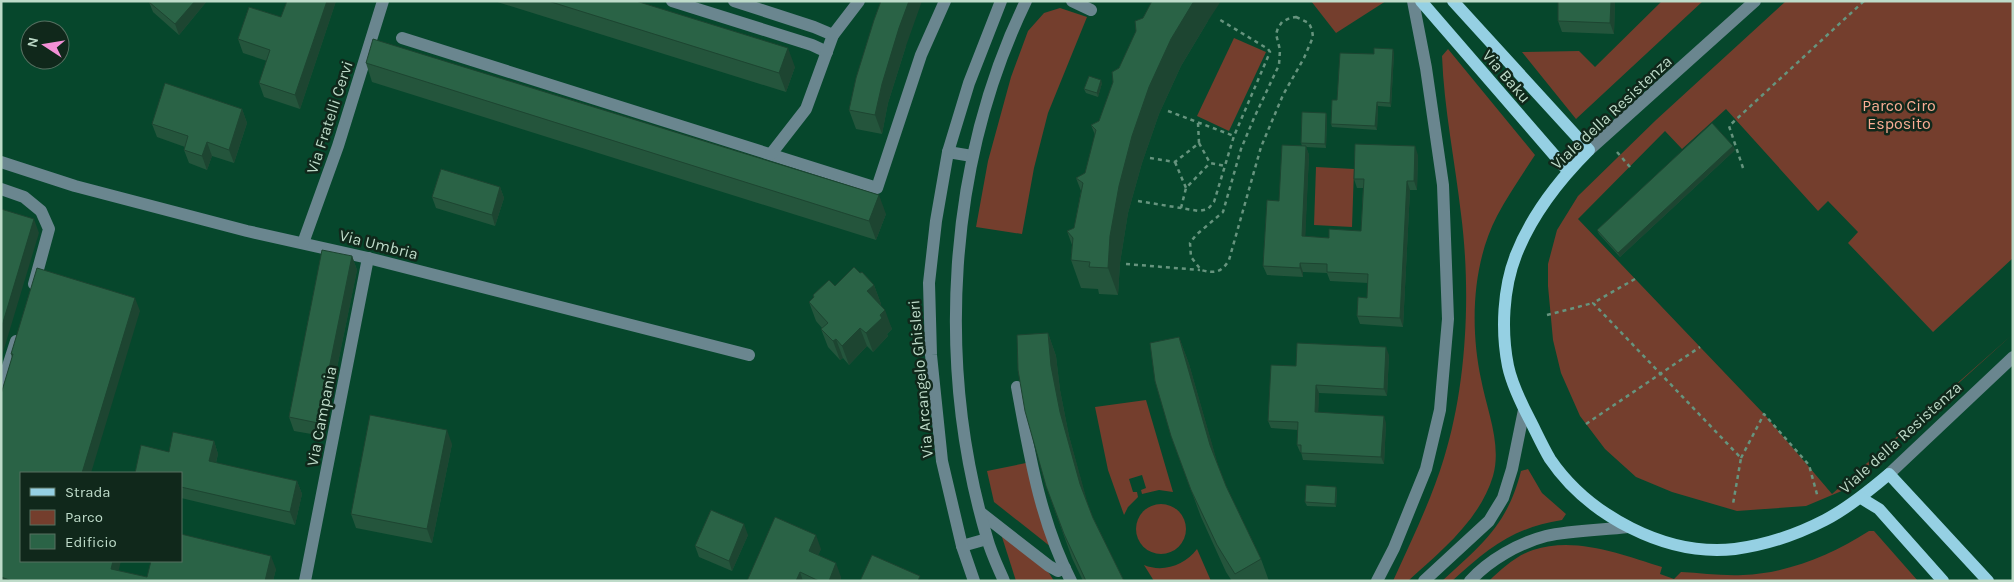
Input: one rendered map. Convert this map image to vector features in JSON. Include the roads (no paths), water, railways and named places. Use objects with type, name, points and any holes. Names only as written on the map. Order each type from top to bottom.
[{"type":"main road","name":"Via Baku","points":[[1421,1],[1568,171]]},
{"type":"main road","name":"Via Baku","points":[[1453,1],[1588,150]]},
{"type":"main road","name":"Viale della Resistenza","points":[[1588,150],[1568,171],[1539,209],[1516,255],[1508,281],[1505,309],[1505,342],[1508,367],[1524,410],[1550,459],[1587,501],[1628,527],[1644,534],[1679,544],[1713,550],[1735,549],[1788,536],[1825,520],[1861,498],[1888,474]]},
{"type":"main road","points":[[1888,474],[1988,581]]},
{"type":"main road","points":[[1861,498],[1879,509],[1943,581]]},
{"type":"street","name":"Via Fratelli Cervi","points":[[303,243],[338,146],[383,1]]},
{"type":"street","points":[[672,1],[812,45],[827,52]]},
{"type":"street","points":[[734,1],[814,27],[833,36]]},
{"type":"street","points":[[770,154],[806,109],[833,36],[859,1]]},
{"type":"street","points":[[402,38],[877,188],[921,55],[944,1]]},
{"type":"street","name":"Via Arcangelo Ghisleri","points":[[974,581],[962,546],[942,461],[931,355],[929,283],[936,221],[948,152],[969,83],[1001,1]]},
{"type":"street","points":[[1004,581],[988,539],[965,440],[957,350],[956,286],[960,232],[972,156],[996,71],[1026,1]]},
{"type":"street","points":[[1072,1],[1091,10]]},
{"type":"street","points":[[1377,581],[1394,548],[1426,469],[1440,410],[1448,319],[1443,185],[1426,68],[1413,1]]},
{"type":"street","name":"Viale della Resistenza","points":[[1588,150],[1755,1]]},
{"type":"street","points":[[948,152],[972,156]]},
{"type":"street","name":"Via Umbria","points":[[1,162],[75,186],[247,231],[368,258],[750,355]]},
{"type":"street","points":[[1,189],[24,197],[41,211],[49,229],[29,299]]},
{"type":"street","name":"Via Campania","points":[[305,581],[368,258]]},
{"type":"street","points":[[1,388],[21,325]]},
{"type":"street","name":"Viale della Resistenza","points":[[1888,474],[2013,357]]},
{"type":"street","points":[[1017,387],[1032,467],[1066,576]]},
{"type":"street","points":[[1424,581],[1489,521],[1503,498],[1512,469],[1524,410]]},
{"type":"street","points":[[981,512],[1049,566],[1066,576]]},
{"type":"street","name":"Viale della Resistenza","points":[[1470,581],[1478,572],[1521,544],[1547,536],[1628,527]]},
{"type":"street","points":[[962,546],[988,539]]},
{"type":"park label","name":"Parco Ciro Esposito","points":[[1899,114]]}]
